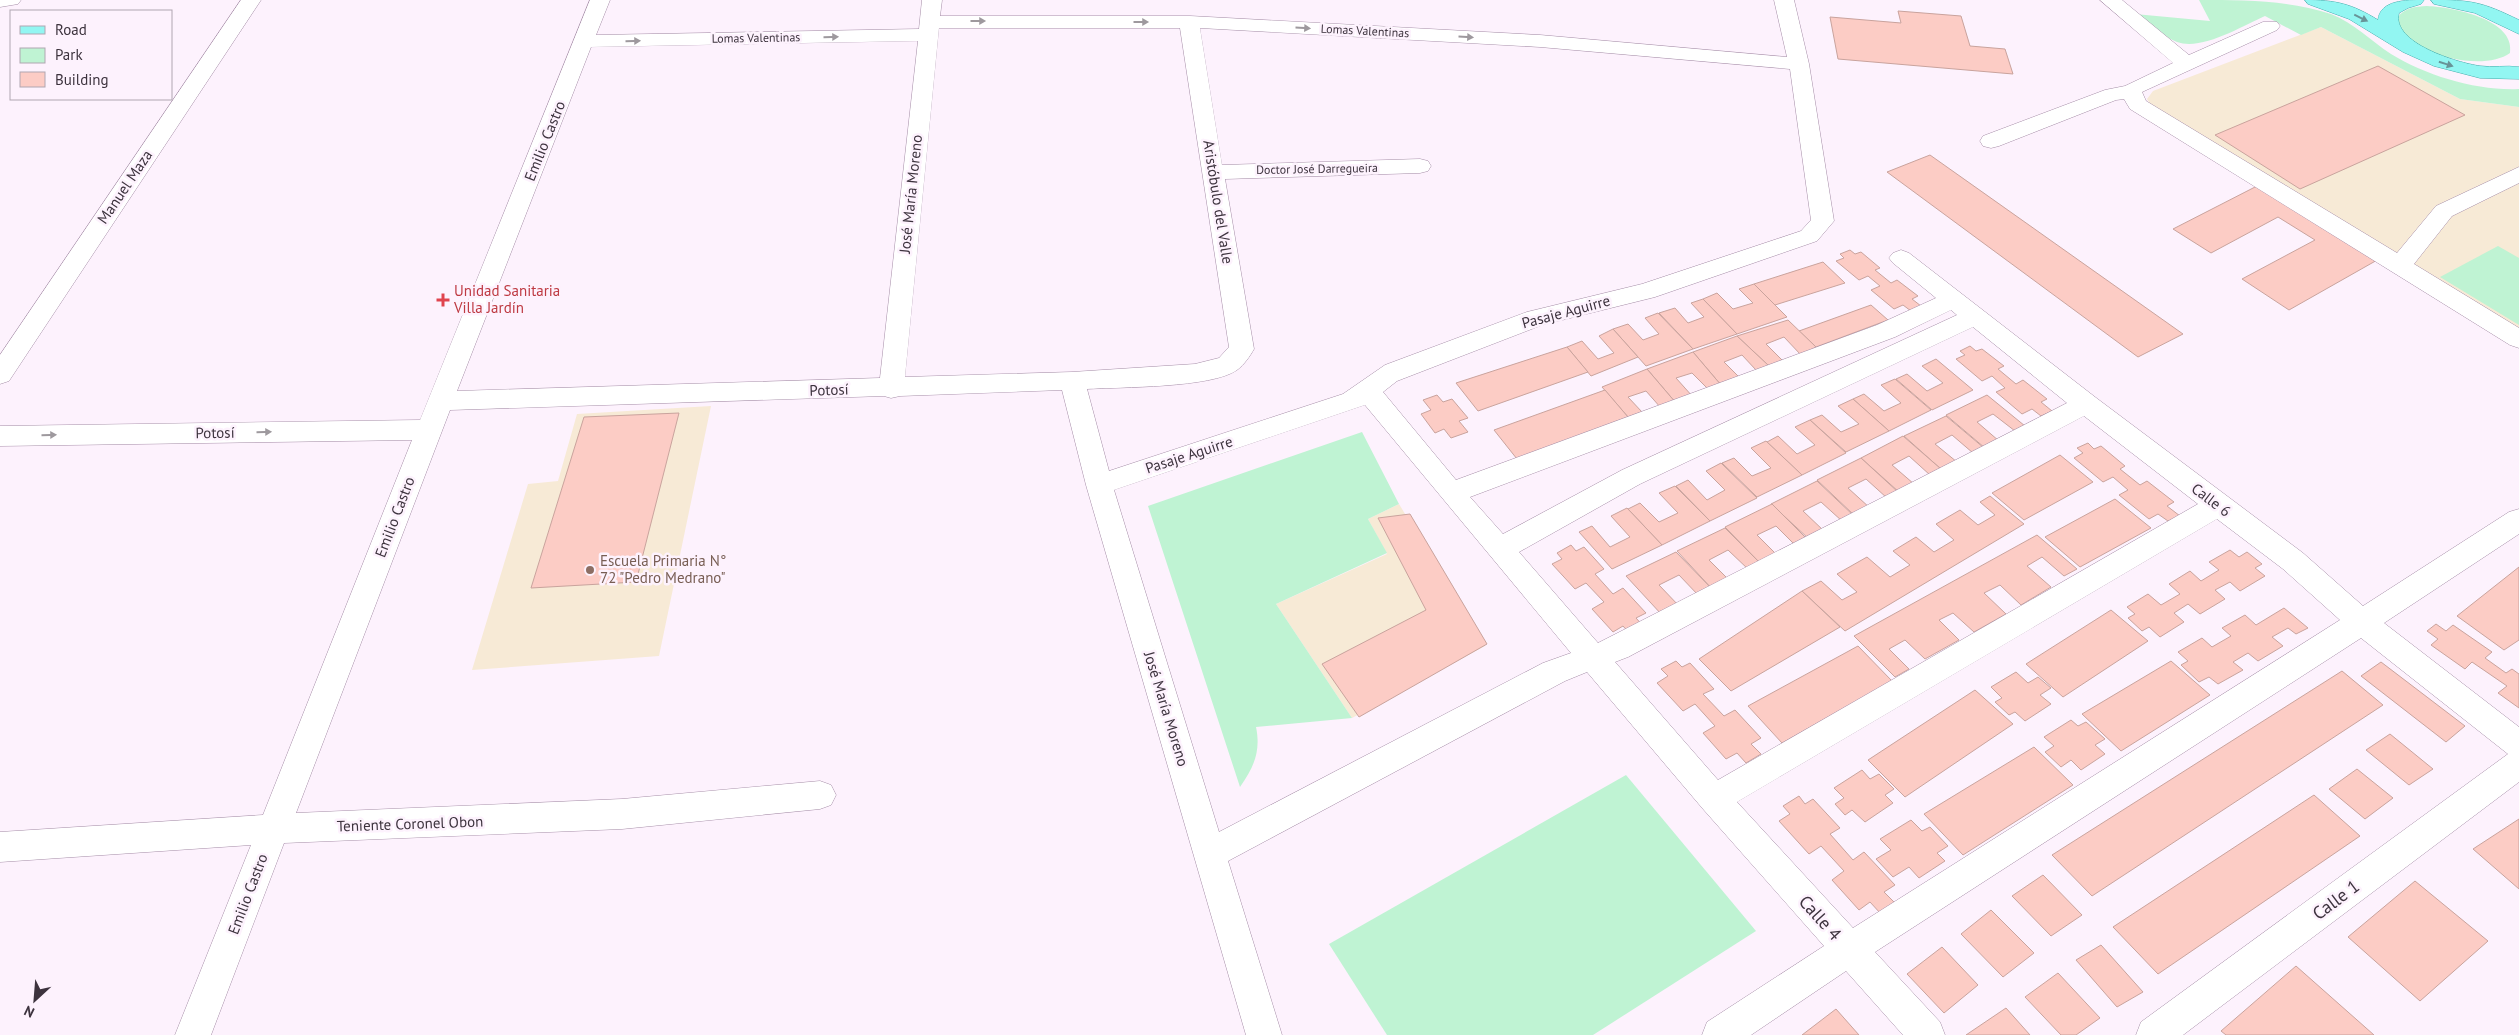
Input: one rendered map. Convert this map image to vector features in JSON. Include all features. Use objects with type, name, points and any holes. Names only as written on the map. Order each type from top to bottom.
[{"type":"main road","points":[[2315,0],[2356,15],[2430,58],[2457,68],[2478,72],[2518,72]]},
{"type":"main road","points":[[2408,0],[2413,0]]},
{"type":"main road","points":[[2403,42],[2392,31],[2387,20],[2389,11],[2398,4],[2413,0]]},
{"type":"main road","points":[[2448,1],[2519,9]]},
{"type":"main road","points":[[2448,1],[2502,17],[2519,28]]},
{"type":"street","points":[[0,1],[11,0]]},
{"type":"street","name":"Manuel Maza","points":[[0,375],[251,0]]},
{"type":"street","name":"Emilio Castro","points":[[193,1035],[429,430],[600,0]]},
{"type":"street","name":"Pasaje Aguirre","points":[[1099,485],[1352,401],[1368,392],[1382,378],[1394,371],[1536,318],[1647,291],[1809,236],[1823,221],[1798,64],[1784,0]]},
{"type":"street","points":[[2110,0],[2162,45],[2188,64]]},
{"type":"street","name":"Lomas Valentinas","points":[[584,42],[930,19],[1190,22],[1540,42],[1798,64]]},
{"type":"street","name":"José María Moreno","points":[[891,388],[930,19]]},
{"type":"street","name":"Aristóbulo del Valle","points":[[1190,22],[1190,35],[1242,349],[1236,358],[1216,369]]},
{"type":"street","points":[[1991,141],[2112,94],[2131,92],[2134,88],[2270,26]]},
{"type":"street","points":[[2131,92],[2137,105],[2519,339]]},
{"type":"street","name":"Doctor José Darregueira","points":[[1214,172],[1420,166]]},
{"type":"street","points":[[2399,266],[2444,211],[2519,174]]},
{"type":"street","name":"Calle 6","points":[[1900,258],[1973,317],[2293,562],[2363,623],[2519,745]]},
{"type":"street","points":[[1451,493],[1886,331],[1952,300]]},
{"type":"street","points":[[1500,549],[1631,478],[1973,317]]},
{"type":"street","name":"Potosí","points":[[441,401],[1072,382],[1216,369]]},
{"type":"street","name":"José María Moreno","points":[[1072,382],[1099,485],[1264,1035]]},
{"type":"street","name":"Calle 4","points":[[1368,392],[1451,493],[1714,799],[1927,1035]]},
{"type":"street","points":[[1209,854],[1554,672],[1618,648],[2086,404]]},
{"type":"street","name":"Potosí","points":[[0,436],[429,430]]},
{"type":"street","points":[[1714,799],[2218,505]]},
{"type":"street","points":[[1720,1035],[1848,949],[2363,623],[2519,520]]},
{"type":"street","name":"Calle 1","points":[[2154,1035],[2519,764]]},
{"type":"street","name":"Teniente Coronel Obon","points":[[0,847],[274,829],[622,814],[820,795]]},
{"type":"shaded area","points":[[2321,27],[2460,99],[2519,107],[2519,334],[2150,104],[2147,99],[2153,91]]},
{"type":"shaded area","name":"Escuela Primaria N° 72 \"Pedro Medrano\"","points":[[711,406],[659,656],[472,670],[528,484],[558,481],[577,414]]},
{"type":"shaded area","points":[[1399,504],[1485,646],[1352,718],[1276,604],[1387,554],[1368,519]]},
{"type":"green space","points":[[2199,0],[2282,3],[2331,14],[2355,27],[2391,54],[2420,69],[2470,85],[2519,89],[2519,107],[2460,99],[2321,27],[2301,35],[2265,16],[2222,36],[2187,44],[2177,42],[2166,36],[2135,14],[2210,21]]},
{"type":"green space","points":[[2427,6],[2465,12],[2493,23],[2503,31],[2509,41],[2510,53],[2498,59],[2482,61],[2446,57],[2428,51],[2413,42],[2402,31],[2397,18],[2400,14],[2414,7]]},
{"type":"green space","points":[[2498,246],[2519,258],[2519,325],[2440,277]]},
{"type":"green space","points":[[1362,432],[1399,504],[1368,519],[1387,553],[1276,604],[1352,718],[1256,727],[1258,744],[1255,759],[1253,766],[1240,787],[1148,506]]},
{"type":"green space","points":[[1626,775],[1756,931],[1593,1035],[1387,1035],[1329,944]]},
{"type":"building","points":[[1898,11],[1961,16],[1970,46],[2005,49],[2013,74],[1838,59],[1830,17],[1901,23]]},
{"type":"building","points":[[2378,66],[2465,115],[2300,189],[2215,135]]},
{"type":"building","points":[[1930,155],[2183,334],[2138,357],[1887,172]]},
{"type":"building","points":[[2257,186],[2379,259],[2289,310],[2242,279],[2315,240],[2278,217],[2211,253],[2173,229]]},
{"type":"building","points":[[1850,250],[1855,254],[1861,252],[1880,268],[1875,270],[1891,283],[1897,280],[1918,296],[1912,299],[1921,306],[1911,311],[1903,305],[1894,309],[1871,290],[1880,286],[1868,276],[1859,280],[1836,261],[1844,258],[1840,254]]},
{"type":"building","points":[[1823,262],[1845,283],[1775,305],[1754,284]]},
{"type":"building","points":[[1754,284],[1787,317],[1737,334],[1703,299],[1717,293],[1733,309],[1753,303],[1739,289]]},
{"type":"building","points":[[1703,299],[1737,334],[1693,349],[1659,313],[1675,308],[1688,323],[1704,317],[1691,303]]},
{"type":"building","points":[[1871,305],[1888,320],[1816,347],[1799,331]]},
{"type":"building","points":[[1658,313],[1693,349],[1646,366],[1613,329],[1628,324],[1643,340],[1659,334],[1645,318]]},
{"type":"building","points":[[1788,320],[1816,347],[1801,355],[1784,337],[1766,344],[1783,361],[1769,366],[1737,336]]},
{"type":"building","points":[[1613,329],[1638,357],[1591,376],[1567,347],[1582,341],[1598,359],[1614,353],[1599,336]]},
{"type":"building","points":[[1737,336],[1769,366],[1756,370],[1742,355],[1724,362],[1740,378],[1721,385],[1693,352]]},
{"type":"building","points":[[1970,346],[1976,351],[1982,349],[2004,366],[1998,369],[2016,384],[2023,380],[2047,399],[2041,402],[2052,411],[2041,416],[2032,409],[2022,414],[1996,392],[2005,388],[1992,376],[1982,381],[1956,359],[1965,355],[1960,351]]},
{"type":"building","points":[[1567,347],[1588,372],[1478,411],[1456,383]]},
{"type":"building","points":[[1693,352],[1721,385],[1707,388],[1692,373],[1676,378],[1693,397],[1676,403],[1647,369]]},
{"type":"building","points":[[1936,359],[1973,390],[1932,410],[1896,379],[1907,374],[1927,391],[1943,383],[1922,366]]},
{"type":"building","points":[[1647,369],[1676,403],[1661,408],[1646,391],[1628,397],[1642,412],[1628,417],[1602,387]]},
{"type":"building","points":[[1895,379],[1931,410],[1889,431],[1853,399],[1864,394],[1884,411],[1901,403],[1881,385]]},
{"type":"building","points":[[1605,390],[1628,417],[1517,459],[1494,430]]},
{"type":"building","points":[[1437,395],[1443,402],[1452,399],[1468,418],[1459,421],[1468,432],[1451,438],[1444,429],[1435,433],[1421,414],[1431,410],[1423,400]]},
{"type":"building","points":[[1987,395],[2025,426],[2015,431],[1993,414],[1977,422],[1999,441],[1985,448],[1946,415]]},
{"type":"building","points":[[1853,399],[1889,431],[1846,452],[1810,420],[1822,415],[1841,432],[1859,424],[1838,406]]},
{"type":"building","points":[[679,413],[636,582],[531,588],[584,417]]},
{"type":"building","points":[[1946,416],[1984,448],[1973,453],[1952,435],[1935,444],[1957,462],[1942,470],[1904,436]]},
{"type":"building","points":[[1810,420],[1846,453],[1802,475],[1767,442],[1778,436],[1797,454],[1815,445],[1795,427]]},
{"type":"building","points":[[1903,436],[1941,469],[1930,475],[1909,456],[1892,465],[1914,484],[1899,492],[1861,458]]},
{"type":"building","points":[[1766,441],[1802,475],[1757,497],[1722,463],[1734,458],[1752,476],[1771,468],[1751,448]]},
{"type":"building","points":[[2088,443],[2094,449],[2101,446],[2125,466],[2120,469],[2140,485],[2147,481],[2174,502],[2167,506],[2180,516],[2168,521],[2158,514],[2149,519],[2119,495],[2128,490],[2113,477],[2103,482],[2074,458],[2083,453],[2077,448]]},
{"type":"building","points":[[2060,455],[2093,482],[2024,520],[1992,493]]},
{"type":"building","points":[[1861,458],[1898,492],[1887,498],[1866,479],[1848,488],[1870,508],[1854,515],[1817,480]]},
{"type":"building","points":[[1721,463],[1757,498],[1710,521],[1676,486],[1688,480],[1707,500],[1725,490],[1706,471]]},
{"type":"building","points":[[1817,481],[1854,516],[1842,521],[1821,502],[1803,511],[1824,531],[1809,539],[1771,504]]},
{"type":"building","points":[[1675,486],[1710,521],[1662,545],[1628,509],[1640,503],[1659,522],[1678,513],[1659,493]]},
{"type":"building","points":[[1990,496],[2024,524],[1845,631],[1802,591],[1821,581],[1842,600],[1857,592],[1837,574],[1867,557],[1890,577],[1910,565],[1893,551],[1916,537],[1934,552],[1954,540],[1936,524],[1960,510],[1978,525],[1995,515],[1980,502]]},
{"type":"building","points":[[2115,499],[2151,528],[2080,567],[2045,537]]},
{"type":"building","points":[[1772,504],[1808,540],[1796,546],[1776,526],[1757,535],[1778,556],[1762,565],[1725,527]]},
{"type":"building","points":[[1627,508],[1662,545],[1612,569],[1579,532],[1592,526],[1610,547],[1630,537],[1611,516]]},
{"type":"building","points":[[1410,514],[1487,644],[1359,717],[1322,664],[1426,610],[1378,518]]},
{"type":"building","points":[[1725,528],[1761,564],[1749,570],[1728,550],[1709,560],[1730,581],[1713,590],[1677,551]]},
{"type":"building","points":[[2037,535],[2077,569],[2064,576],[2042,557],[2027,566],[2051,587],[2021,605],[2000,585],[1984,593],[2006,614],[1974,632],[1953,613],[1939,620],[1959,640],[1925,659],[1905,640],[1889,649],[1909,669],[1895,677],[1854,636]]},
{"type":"building","points":[[1571,545],[1576,551],[1584,547],[1604,569],[1595,574],[1613,594],[1623,588],[1646,613],[1636,618],[1645,628],[1631,635],[1623,626],[1613,632],[1592,609],[1604,602],[1586,583],[1575,589],[1552,564],[1562,559],[1557,553]]},
{"type":"building","points":[[2230,550],[2239,557],[2247,552],[2262,564],[2255,568],[2265,576],[2240,591],[2230,582],[2215,590],[2225,599],[2200,614],[2188,604],[2174,613],[2184,622],[2160,637],[2149,627],[2142,631],[2128,618],[2135,614],[2127,607],[2148,594],[2161,605],[2180,594],[2169,584],[2190,571],[2201,581],[2219,570],[2209,562]]},
{"type":"building","points":[[1676,552],[1712,589],[1699,596],[1679,575],[1659,585],[1680,607],[1662,615],[1626,576]]},
{"type":"building","points":[[2519,567],[2519,640],[2504,650],[2457,616]]},
{"type":"building","points":[[1802,591],[1840,627],[1731,691],[1699,659]]},
{"type":"building","points":[[2284,608],[2308,628],[2296,634],[2288,628],[2272,637],[2283,646],[2258,661],[2248,653],[2233,662],[2243,670],[2218,684],[2209,677],[2199,682],[2181,665],[2188,661],[2178,652],[2202,638],[2212,647],[2231,636],[2222,628],[2245,615],[2256,625]]},
{"type":"building","points":[[2111,610],[2148,641],[2063,697],[2026,664]]},
{"type":"building","points":[[2436,624],[2446,631],[2453,625],[2492,652],[2485,658],[2506,673],[2512,669],[2519,674],[2519,708],[2498,693],[2507,686],[2472,662],[2465,669],[2431,645],[2438,639],[2427,631]]},
{"type":"building","points":[[1858,646],[1892,681],[1782,743],[1748,706]]},
{"type":"building","points":[[1676,661],[1682,667],[1690,663],[1714,689],[1703,694],[1724,716],[1735,710],[1761,738],[1751,744],[1761,754],[1746,763],[1737,753],[1726,759],[1703,733],[1715,726],[1695,704],[1683,711],[1657,683],[1668,676],[1661,669]]},
{"type":"building","points":[[2171,661],[2210,695],[2121,751],[2082,714]]},
{"type":"building","points":[[2381,662],[2465,726],[2446,742],[2361,676]]},
{"type":"building","points":[[2342,671],[2383,705],[2092,896],[2052,855]]},
{"type":"building","points":[[2016,672],[2028,683],[2038,677],[2051,688],[2040,695],[2051,704],[2025,721],[2015,712],[2009,715],[1995,702],[2002,698],[1991,687]]},
{"type":"building","points":[[1975,690],[2013,724],[1905,797],[1868,760]]},
{"type":"building","points":[[2071,720],[2078,726],[2086,722],[2105,739],[2095,745],[2105,754],[2081,770],[2071,760],[2061,767],[2045,752],[2054,746],[2044,737]]},
{"type":"building","points":[[2390,734],[2433,769],[2409,785],[2366,750]]},
{"type":"building","points":[[2034,747],[2073,785],[1963,855],[1924,814]]},
{"type":"building","points":[[2357,769],[2393,798],[2365,819],[2329,789]]},
{"type":"building","points":[[1862,770],[1870,779],[1879,774],[1894,789],[1885,795],[1893,803],[1865,822],[1852,810],[1845,815],[1835,804],[1844,798],[1834,788]]},
{"type":"building","points":[[2314,795],[2360,836],[2158,974],[2113,927]]},
{"type":"building","points":[[1799,796],[1805,804],[1813,799],[1840,828],[1830,834],[1853,860],[1864,852],[1895,885],[1884,892],[1896,904],[1881,914],[1870,902],[1859,910],[1832,880],[1844,871],[1821,846],[1809,854],[1779,821],[1790,814],[1783,806]]},
{"type":"building","points":[[2519,819],[2519,889],[2473,849]]},
{"type":"building","points":[[1911,820],[1922,831],[1930,827],[1948,846],[1937,853],[1945,861],[1919,878],[1909,867],[1893,877],[1876,859],[1891,850],[1880,839]]},
{"type":"building","points":[[2043,875],[2082,915],[2051,936],[2012,896]]},
{"type":"building","points":[[2415,881],[2488,941],[2420,1001],[2348,937]]},
{"type":"building","points":[[1991,910],[2034,953],[2003,977],[1961,934]]},
{"type":"building","points":[[2101,945],[2143,992],[2117,1007],[2076,960]]},
{"type":"building","points":[[1942,947],[1978,985],[1944,1013],[1907,974]]},
{"type":"building","points":[[2296,966],[2374,1035],[2226,1035],[2221,1031]]},
{"type":"building","points":[[2058,973],[2100,1018],[2076,1035],[2061,1035],[2025,997]]},
{"type":"building","points":[[2006,1008],[2030,1035],[1966,1035]]},
{"type":"building","points":[[1836,1009],[1859,1035],[1802,1035]]},
{"type":"place","name":"Unidad Sanitaria Villa Jardín","points":[[443,300]]},
{"type":"place","name":"Escuela Primaria N° 72 \"Pedro Medrano\"","points":[[590,570]]}]
